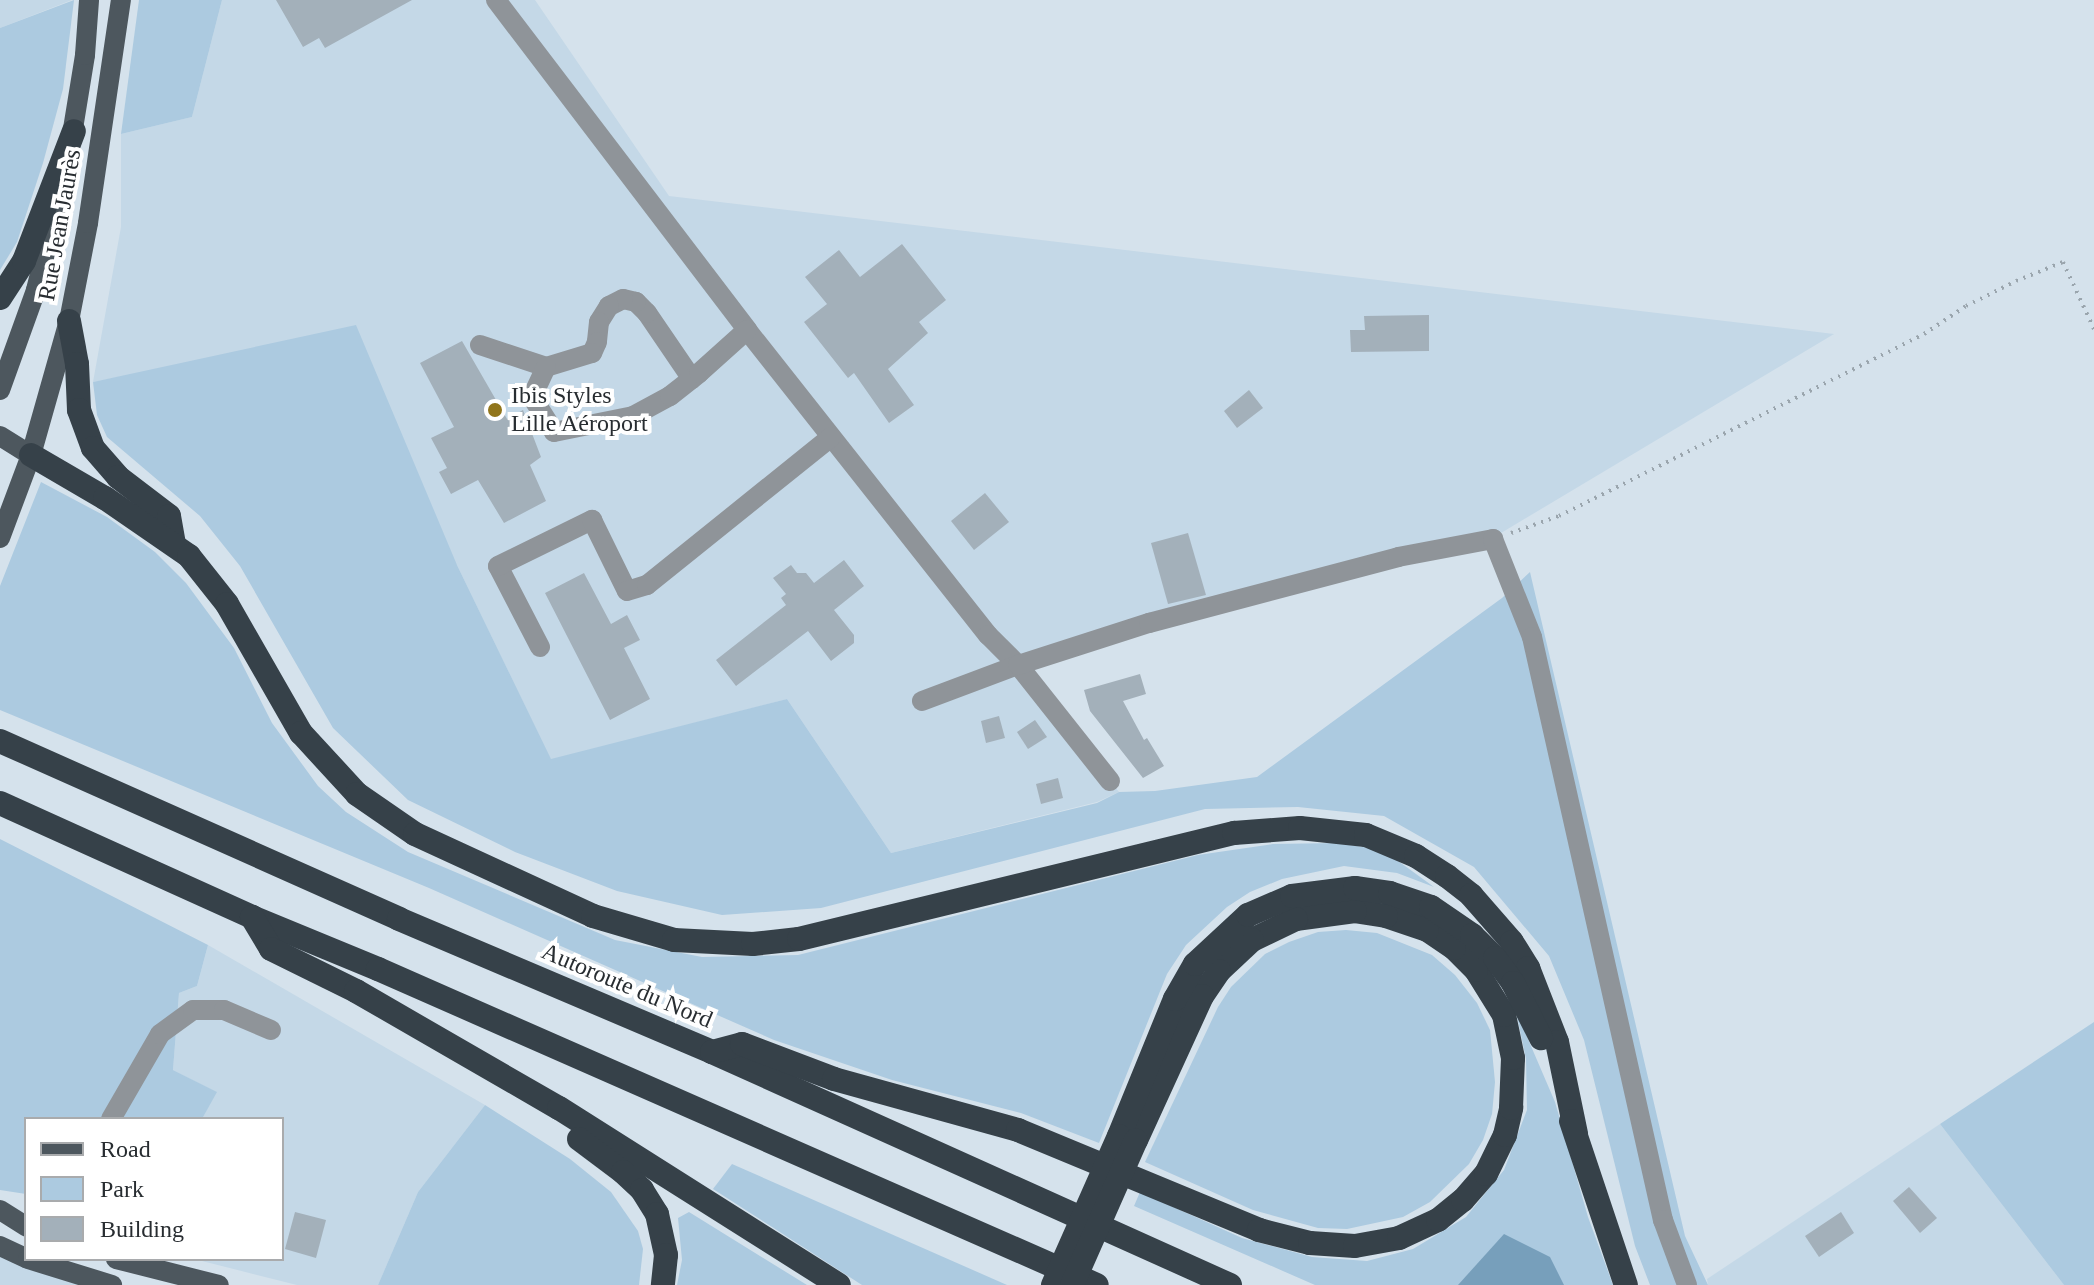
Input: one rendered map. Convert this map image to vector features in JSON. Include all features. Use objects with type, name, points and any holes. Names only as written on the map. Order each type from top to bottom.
[{"type":"highway","points":[[0,298],[24,261],[74,131]]},
{"type":"highway","points":[[69,321],[77,364],[79,410],[89,439],[118,477],[169,516],[174,543]]},
{"type":"highway","points":[[31,455],[174,543],[227,604],[301,733],[357,794],[415,834],[593,916],[647,933],[713,944],[799,939],[1202,839],[1245,832],[1329,830],[1366,835],[1393,844],[1427,862],[1471,895],[1512,942],[1528,968],[1557,1042],[1576,1134]]},
{"type":"highway","name":"Autoroute du Nord","points":[[0,741],[371,907],[712,1052],[1230,1285]]},
{"type":"highway","points":[[0,803],[252,917],[422,988],[1097,1285]]},
{"type":"highway","points":[[1072,1285],[1180,988],[1205,953],[1234,925],[1262,907],[1306,892],[1342,888],[1390,893],[1431,907],[1472,935],[1495,958],[1528,1010],[1553,1065],[1626,1285]]},
{"type":"highway","points":[[712,1052],[742,1044],[834,1079],[1018,1130],[1259,1230],[1310,1243],[1355,1246],[1399,1238],[1438,1220],[1463,1200],[1486,1174],[1500,1148],[1511,1108],[1513,1058],[1504,1015],[1476,970],[1454,948],[1427,930],[1386,916],[1355,911],[1296,919],[1252,940],[1219,971],[1202,996],[1127,1138],[1053,1285]]},
{"type":"highway","points":[[252,917],[271,949],[356,991],[540,1097],[839,1285]]},
{"type":"highway","points":[[540,1097],[556,1122],[602,1154],[642,1190],[657,1214],[664,1234],[663,1285]]},
{"type":"main road","name":"Rue Jean Jaurès","points":[[0,390],[36,290],[74,131],[89,0]]},
{"type":"main road","name":"Rue Jean Jaurès","points":[[0,538],[31,455],[69,321],[88,223],[121,0]]},
{"type":"main road","points":[[0,436],[31,455]]},
{"type":"main road","points":[[0,1210],[24,1226]]},
{"type":"main road","points":[[0,1216],[24,1226]]},
{"type":"main road","points":[[0,1246],[24,1258]]},
{"type":"main road","points":[[34,1261],[112,1285]]},
{"type":"main road","points":[[126,1261],[219,1285]]},
{"type":"street","points":[[496,0],[831,437],[988,635],[1018,665],[1110,781]]},
{"type":"street","points":[[480,345],[546,367],[592,353],[597,342],[599,322],[609,306],[623,299],[636,302],[647,313],[692,379]]},
{"type":"street","points":[[546,367],[532,397],[554,432],[633,416],[670,396],[747,330]]},
{"type":"street","points":[[540,647],[498,566],[592,520],[627,591],[647,585],[831,437]]},
{"type":"street","points":[[922,701],[1018,665],[1250,595],[1398,557],[1493,539],[1532,637],[1663,1220],[1687,1285]]},
{"type":"street","points":[[112,1117],[160,1034],[193,1010],[224,1010],[271,1030]]},
{"type":"path","points":[[1493,539],[1559,516],[1924,334],[1966,306],[2063,262],[2094,329]]},
{"type":"shaded area","points":[[0,0],[72,0],[0,28]]},
{"type":"shaded area","points":[[222,0],[535,0],[669,196],[1834,334],[1491,539],[1019,666],[1119,792],[1097,802],[891,853],[787,699],[551,760],[457,565],[207,360],[93,382],[121,227],[121,134],[192,117]]},
{"type":"shaded area","points":[[208,945],[485,1105],[418,1192],[378,1285],[297,1285],[202,1261],[284,1261],[284,1117],[203,1117],[216,1092],[173,1070],[179,993],[197,986]]},
{"type":"shaded area","points":[[1940,1124],[2064,1285],[1708,1285],[1707,1279]]},
{"type":"shaded area","points":[[1504,1234],[1550,1257],[1564,1285],[1458,1285]]},
{"type":"shaded area","points":[[0,1255],[93,1285],[0,1285]]},
{"type":"green space","points":[[74,0],[63,89],[43,163],[17,242],[0,270],[0,28]]},
{"type":"green space","points":[[139,0],[222,0],[192,117],[121,134]]},
{"type":"green space","points":[[356,325],[457,565],[551,759],[787,699],[891,853],[1097,803],[1119,792],[1155,791],[1257,777],[1502,598],[1530,572],[1685,1236],[1708,1285],[1650,1285],[1635,1246],[1584,1040],[1549,956],[1474,867],[1384,816],[1298,807],[1205,809],[821,908],[722,915],[617,891],[515,852],[408,800],[333,728],[240,566],[200,516],[107,437],[97,415],[93,382]]},
{"type":"green space","points":[[41,482],[107,517],[155,552],[186,583],[234,648],[272,723],[318,786],[346,812],[408,852],[615,940],[702,957],[798,955],[1198,855],[1273,844],[1337,843],[1370,848],[1394,858],[1434,887],[1397,873],[1344,866],[1282,879],[1250,892],[1227,907],[1186,945],[1167,974],[1099,1143],[1021,1113],[892,1080],[774,1040],[429,888],[0,710],[0,586]]},
{"type":"green space","points":[[0,839],[208,945],[197,986],[179,993],[173,1070],[217,1092],[203,1117],[24,1117],[24,1194],[0,1190]]},
{"type":"green space","points":[[1346,930],[1377,933],[1432,955],[1455,975],[1477,1003],[1490,1030],[1495,1082],[1492,1114],[1483,1140],[1469,1164],[1430,1202],[1403,1217],[1347,1229],[1318,1228],[1253,1210],[1145,1162],[1218,1007],[1231,987],[1265,954],[1289,942],[1318,932]]},
{"type":"green space","points":[[1516,1011],[1555,1102],[1588,1217],[1613,1285],[1315,1285],[1134,1206],[1140,1192],[1242,1238],[1312,1257],[1367,1261],[1413,1249],[1466,1217],[1504,1170],[1527,1110],[1526,1059]]},
{"type":"green space","points":[[2094,1022],[2094,1285],[2064,1285],[1940,1124]]},
{"type":"green space","points":[[485,1105],[570,1159],[611,1192],[638,1231],[643,1249],[639,1285],[378,1285],[418,1192]]},
{"type":"green space","points":[[732,1164],[1007,1285],[862,1285],[713,1189]]},
{"type":"green space","points":[[689,1212],[807,1285],[677,1285],[682,1260],[678,1218]]},
{"type":"building","points":[[276,0],[412,0],[325,48],[319,38],[303,47]]},
{"type":"building","points":[[902,244],[946,300],[919,322],[928,333],[888,369],[914,405],[889,423],[854,373],[848,378],[804,322],[827,304],[805,277],[839,250],[860,277]]},
{"type":"building","points":[[1429,315],[1429,351],[1351,352],[1350,330],[1365,330],[1364,316]]},
{"type":"building","points":[[462,341],[507,419],[523,410],[541,457],[530,465],[546,501],[504,523],[478,480],[451,494],[439,472],[447,468],[431,438],[454,427],[420,363]]},
{"type":"building","points":[[1249,390],[1263,408],[1237,428],[1224,411]]},
{"type":"building","points":[[985,493],[1009,522],[974,550],[951,521]]},
{"type":"building","points":[[1188,533],[1206,595],[1168,604],[1151,543]]},
{"type":"building","points":[[844,560],[864,586],[834,610],[854,635],[854,643],[831,661],[808,631],[736,686],[716,660],[786,605],[781,598],[786,594],[773,578],[791,565],[797,573],[806,573],[814,583]]},
{"type":"building","points":[[584,573],[611,624],[627,615],[640,640],[624,648],[650,699],[610,720],[545,593]]},
{"type":"building","points":[[1140,674],[1146,694],[1123,701],[1144,740],[1147,738],[1164,766],[1143,778],[1090,711],[1084,690]]},
{"type":"building","points":[[999,716],[1005,738],[986,743],[981,721]]},
{"type":"building","points":[[1035,720],[1047,737],[1028,749],[1017,732]]},
{"type":"building","points":[[1058,778],[1063,798],[1041,804],[1036,784]]},
{"type":"building","points":[[1909,1187],[1937,1218],[1920,1233],[1893,1201]]},
{"type":"building","points":[[295,1212],[326,1220],[316,1258],[285,1249]]},
{"type":"building","points":[[1841,1212],[1854,1233],[1819,1257],[1805,1236]]},
{"type":"place","name":"Ibis Styles Lille Aéroport","points":[[495,410]]}]
